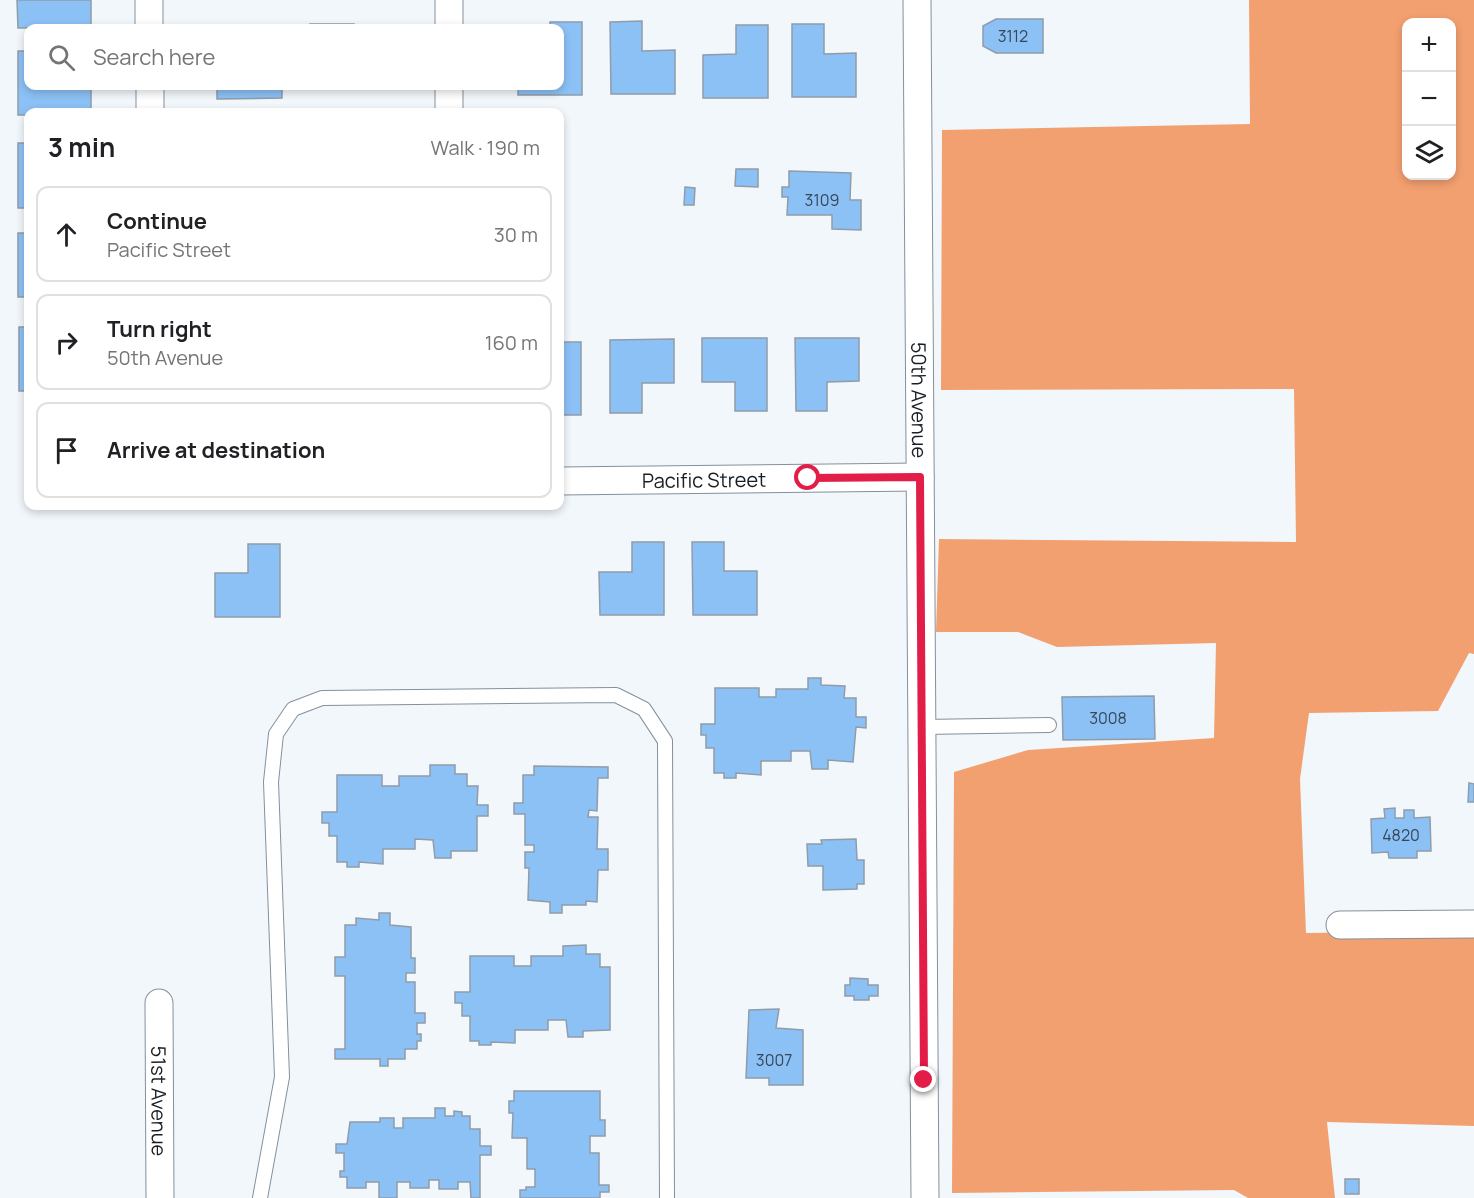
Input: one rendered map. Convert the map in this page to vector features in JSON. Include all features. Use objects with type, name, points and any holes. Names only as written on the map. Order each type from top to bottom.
[{"type":"street","points":[[149,0],[149,24]]},
{"type":"street","points":[[449,0],[449,24]]},
{"type":"street","name":"50th Avenue","points":[[917,0],[924,1198]]},
{"type":"street","points":[[150,90],[150,108]]},
{"type":"street","points":[[449,90],[449,108]]},
{"type":"street","name":"Pacific Street","points":[[564,481],[920,477]]},
{"type":"street","points":[[1340,925],[1474,924]]},
{"type":"street","name":"51st Avenue","points":[[159,1003],[160,1198]]},
{"type":"lane","points":[[260,1198],[282,1077],[271,782],[276,735],[293,709],[322,698],[616,695],[644,709],[665,741],[667,1198]]},
{"type":"lane","points":[[922,727],[1048,725]]},
{"type":"shaded area","points":[[1249,0],[1474,0],[1474,654],[1469,653],[1438,711],[1309,713],[1300,779],[1306,933],[1474,931],[1474,1126],[1327,1122],[1335,1198],[1248,1198],[1234,1190],[952,1193],[954,772],[1028,750],[1214,738],[1216,643],[1057,647],[1018,632],[936,632],[939,539],[1296,542],[1294,389],[941,390],[942,130],[1250,124]]},
{"type":"building","points":[[17,0],[91,0],[91,24],[24,24],[24,28],[18,28]]},
{"type":"building","points":[[996,19],[1043,19],[1043,53],[996,53],[983,46],[983,26]]},
{"type":"building","points":[[642,21],[642,51],[675,50],[675,94],[611,94],[610,22]]},
{"type":"building","points":[[550,22],[582,22],[582,95],[518,95],[518,90],[564,90],[564,24],[550,24]]},
{"type":"building","points":[[792,24],[824,24],[824,54],[856,53],[856,97],[792,97]]},
{"type":"building","points":[[736,25],[768,25],[768,98],[703,98],[703,55],[736,54]]},
{"type":"building","points":[[18,51],[24,51],[24,90],[91,90],[91,108],[24,108],[24,115],[18,115]]},
{"type":"building","points":[[217,90],[282,90],[282,98],[217,99]]},
{"type":"building","points":[[18,143],[24,143],[24,208],[18,208]]},
{"type":"building","points":[[736,169],[758,169],[758,187],[735,186]]},
{"type":"building","points":[[789,171],[851,173],[850,200],[861,200],[861,230],[832,229],[832,215],[787,215],[788,197],[782,197],[782,187],[789,187]]},
{"type":"building","points":[[685,187],[695,188],[694,205],[684,205]]},
{"type":"building","points":[[18,233],[24,233],[24,297],[18,297]]},
{"type":"building","points":[[19,327],[24,327],[24,391],[19,391]]},
{"type":"building","points":[[702,338],[767,338],[767,411],[735,411],[735,382],[702,382]]},
{"type":"building","points":[[795,338],[859,338],[859,381],[827,382],[827,411],[796,411]]},
{"type":"building","points":[[674,339],[674,383],[642,383],[642,413],[610,413],[610,340]]},
{"type":"building","points":[[564,342],[581,342],[581,415],[564,415]]},
{"type":"building","points":[[632,542],[664,542],[664,615],[600,615],[599,572],[632,572]]},
{"type":"building","points":[[692,542],[724,542],[724,571],[757,571],[757,615],[693,615]]},
{"type":"building","points":[[248,544],[280,544],[280,617],[215,617],[215,573],[248,573]]},
{"type":"building","points":[[808,678],[821,678],[821,685],[845,686],[844,698],[856,698],[856,717],[866,717],[866,728],[856,727],[853,762],[828,760],[828,769],[812,769],[810,751],[791,751],[791,761],[761,761],[761,775],[736,773],[736,778],[724,778],[724,773],[714,773],[714,748],[706,748],[706,735],[701,735],[701,724],[715,724],[715,688],[759,688],[759,697],[776,697],[776,689],[808,689]]},
{"type":"building","points":[[1154,696],[1155,739],[1063,740],[1062,697]]},
{"type":"building","points":[[430,765],[455,765],[455,774],[467,774],[467,786],[478,786],[477,805],[488,805],[488,816],[477,816],[477,851],[451,851],[451,858],[435,858],[433,840],[415,839],[415,849],[383,849],[383,864],[359,862],[359,867],[347,867],[347,862],[337,862],[337,836],[329,836],[329,823],[322,823],[322,812],[337,812],[337,775],[382,775],[382,786],[399,786],[399,776],[430,776]]},
{"type":"building","points":[[534,766],[608,767],[608,778],[598,778],[597,811],[589,810],[588,817],[598,817],[597,849],[608,849],[608,870],[598,870],[597,902],[586,901],[586,905],[562,905],[562,913],[550,913],[550,902],[528,900],[529,868],[525,868],[525,852],[534,852],[534,845],[525,845],[525,814],[514,814],[514,803],[523,803],[523,775],[534,775]]},
{"type":"building","points":[[1469,783],[1474,784],[1474,802],[1468,802]]},
{"type":"building","points":[[1395,808],[1395,818],[1404,818],[1404,810],[1414,810],[1414,818],[1430,817],[1431,851],[1417,851],[1417,858],[1389,858],[1388,852],[1372,853],[1371,819],[1385,818],[1384,809]]},
{"type":"building","points":[[856,839],[857,860],[864,860],[864,884],[857,884],[857,889],[823,890],[823,866],[808,866],[807,844],[822,844],[821,840]]},
{"type":"building","points":[[379,913],[390,913],[390,925],[411,927],[411,958],[415,958],[415,973],[406,973],[406,982],[415,982],[415,1013],[425,1013],[425,1023],[417,1023],[417,1034],[421,1034],[421,1041],[417,1041],[417,1049],[405,1049],[405,1059],[388,1059],[388,1066],[380,1066],[380,1059],[335,1059],[335,1049],[345,1049],[345,976],[335,976],[335,957],[345,957],[345,925],[356,925],[356,918],[379,920]]},
{"type":"building","points":[[586,945],[586,954],[600,954],[600,967],[610,967],[610,1030],[583,1031],[583,1037],[568,1037],[566,1020],[548,1020],[548,1030],[515,1030],[515,1043],[491,1042],[491,1045],[479,1045],[479,1041],[470,1041],[470,1016],[462,1016],[462,1003],[455,1003],[455,992],[470,992],[470,956],[514,956],[514,966],[531,966],[531,956],[563,956],[563,946]]},
{"type":"building","points":[[850,978],[868,979],[868,985],[878,985],[878,996],[869,996],[869,1000],[854,1000],[854,996],[845,996],[845,985],[850,985]]},
{"type":"building","points":[[779,1009],[776,1028],[803,1030],[803,1085],[769,1085],[769,1078],[746,1078],[749,1010]]},
{"type":"building","points":[[514,1091],[600,1091],[600,1120],[605,1120],[605,1136],[590,1136],[590,1153],[599,1153],[599,1185],[609,1185],[609,1192],[600,1192],[600,1198],[520,1198],[520,1190],[535,1187],[535,1169],[527,1169],[527,1138],[512,1138],[513,1113],[509,1113],[509,1101],[514,1101]]},
{"type":"building","points":[[435,1108],[445,1108],[445,1116],[454,1116],[454,1111],[462,1112],[462,1116],[470,1116],[470,1129],[480,1129],[480,1146],[491,1146],[491,1155],[480,1155],[480,1198],[471,1198],[470,1182],[458,1182],[458,1189],[439,1189],[439,1180],[429,1180],[429,1188],[410,1188],[410,1182],[397,1182],[397,1198],[379,1198],[379,1182],[366,1182],[366,1188],[347,1188],[347,1177],[340,1177],[340,1171],[344,1171],[344,1153],[336,1153],[336,1144],[347,1144],[350,1122],[380,1122],[380,1118],[394,1118],[394,1128],[403,1128],[403,1118],[435,1118]]},
{"type":"building","points":[[1345,1179],[1359,1179],[1359,1194],[1345,1194]]},
{"type":"route","points":[[808,478],[920,477],[924,1080]]}]
